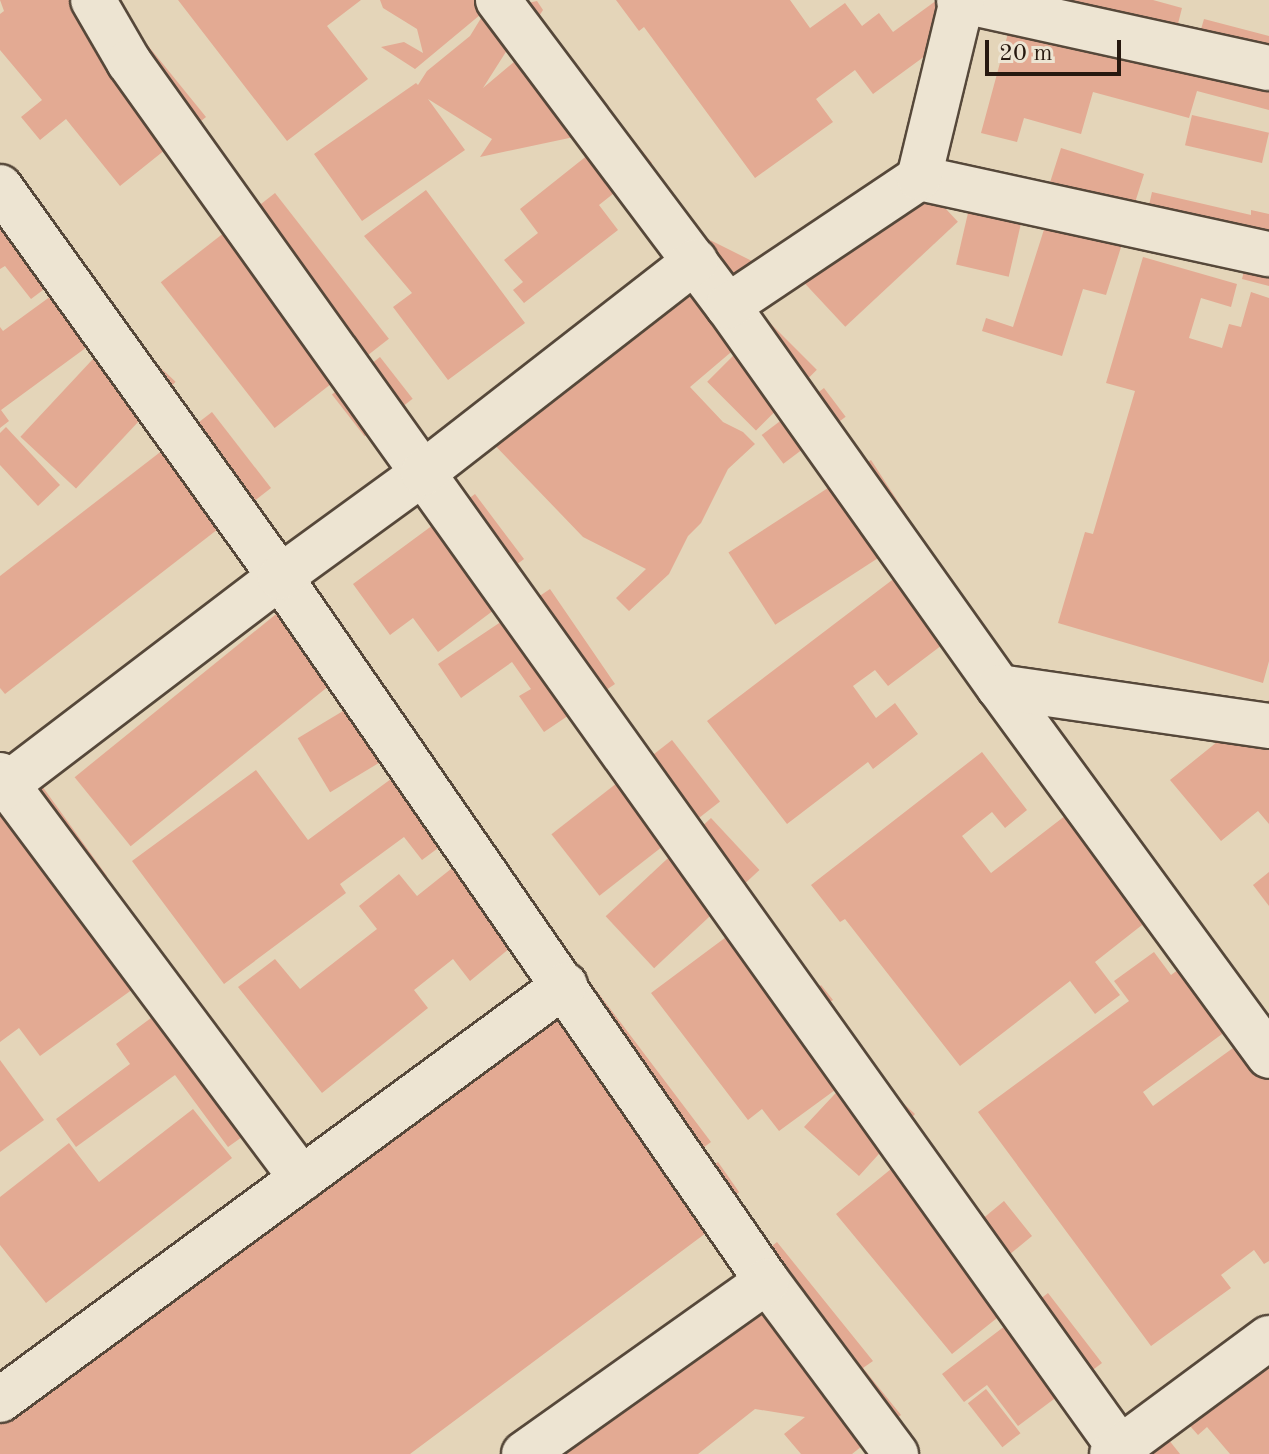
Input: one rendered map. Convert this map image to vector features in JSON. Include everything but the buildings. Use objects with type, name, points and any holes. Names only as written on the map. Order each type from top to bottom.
[{"type":"street","points":[[93,0],[129,62],[1119,1452],[1269,1338]]},
{"type":"street","points":[[498,0],[728,306],[999,687],[1268,1053]]},
{"type":"street","points":[[728,306],[919,178],[961,1],[1269,68]]},
{"type":"street","points":[[919,178],[1269,254]]},
{"type":"street","points":[[0,187],[280,577],[767,1281],[896,1454]]},
{"type":"street","points":[[302,1179],[3,783],[423,473],[695,261]]},
{"type":"street","points":[[999,687],[1269,726]]},
{"type":"street","points":[[7,1380],[302,1179],[565,985]]},
{"type":"street","points":[[524,1454],[767,1281]]}]
